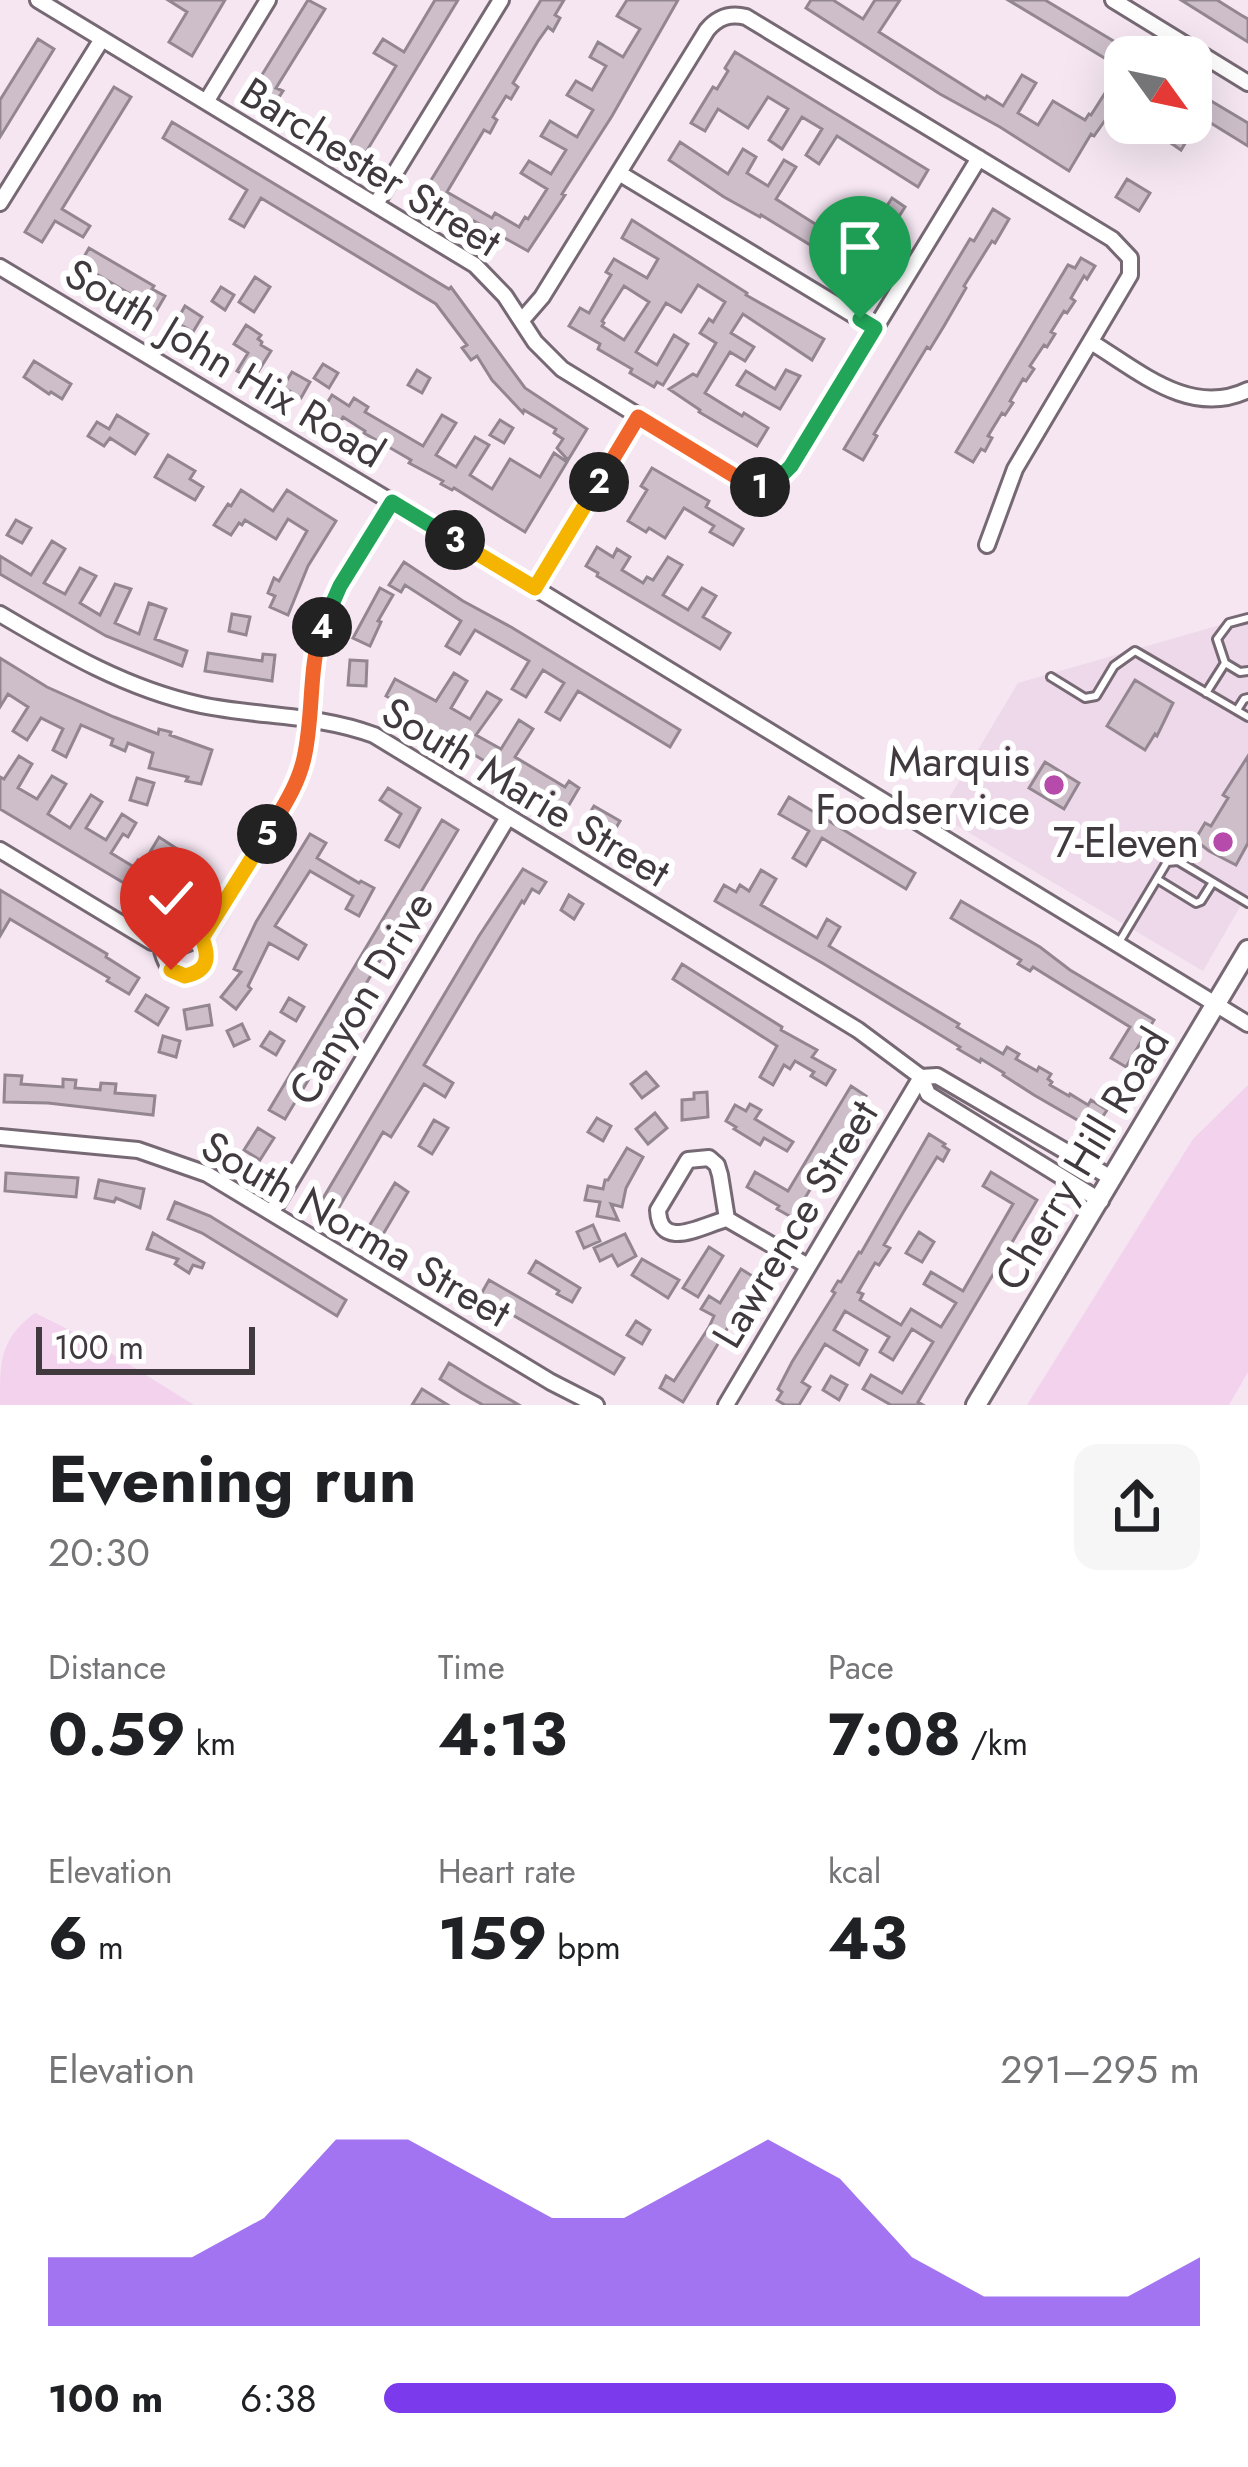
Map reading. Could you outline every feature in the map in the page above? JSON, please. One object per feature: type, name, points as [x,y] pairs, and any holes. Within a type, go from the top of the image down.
[{"type":"main road","name":"Cherry Hill Road","points":[[976,1405],[1248,950]]},
{"type":"street","name":"Barchester Street","points":[[38,0],[475,265],[505,296],[545,355],[562,369],[754,487],[783,476],[791,466],[875,328]]},
{"type":"street","points":[[206,102],[268,0]]},
{"type":"street","points":[[376,204],[501,0]]},
{"type":"street","points":[[1113,0],[1248,83]]},
{"type":"street","points":[[522,320],[542,297],[707,30],[729,15],[754,21],[1112,239],[1130,258],[1130,275],[1015,469],[987,545]]},
{"type":"street","points":[[0,203],[102,39]]},
{"type":"street","points":[[619,172],[875,328],[979,158]]},
{"type":"street","name":"South John Hix Road","points":[[0,267],[1248,1024]]},
{"type":"street","points":[[1091,342],[1184,396],[1208,401],[1248,390]]},
{"type":"street","points":[[535,588],[638,417]]},
{"type":"street","points":[[0,850],[161,946],[186,946],[202,938],[293,788],[304,759],[313,664],[324,620],[392,502]]},
{"type":"street","name":"South Marie Street","points":[[0,614],[70,656],[134,685],[203,705],[309,719],[374,734],[858,1030],[921,1077],[928,1094],[1101,1201]]},
{"type":"street","name":"Canyon Drive","points":[[272,1212],[508,818]]},
{"type":"street","points":[[161,946],[171,970],[185,976],[206,964],[202,938]]},
{"type":"street","name":"South Marie Street","points":[[921,1077],[937,1076],[1113,1179]]},
{"type":"street","name":"Lawrence Street","points":[[726,1405],[921,1077]]},
{"type":"street","name":"South Norma Street","points":[[0,1137],[106,1145],[159,1156],[207,1174],[550,1382],[596,1405]]},
{"type":"street","points":[[727,1219],[716,1165],[709,1158],[688,1160],[658,1210],[661,1225],[676,1235],[727,1219],[808,1266]]},
{"type":"lane","points":[[1248,618],[1229,623],[1217,639],[1225,663],[1248,671]]},
{"type":"lane","points":[[1051,677],[1085,698],[1096,696],[1114,666],[1135,651],[1248,717]]},
{"type":"lane","points":[[1207,693],[1225,663]]},
{"type":"lane","points":[[1237,710],[1248,698]]},
{"type":"lane","points":[[1117,945],[1172,860],[1248,903]]},
{"type":"lane","points":[[1157,879],[1196,903],[1213,882]]},
{"type":"shaded area","points":[[1248,617],[1248,893],[1203,971],[939,815],[1018,683]]},
{"type":"shaded area","points":[[1248,1085],[1248,1372],[1229,1405],[1027,1405],[1193,1139]]},
{"type":"shaded area","points":[[35,1313],[88,1339],[194,1405],[0,1405],[4,1352],[15,1332]]},
{"type":"building","points":[[168,0],[225,0],[192,56],[169,42],[187,12]]},
{"type":"building","points":[[308,0],[325,9],[276,88],[283,91],[274,105],[252,91]]},
{"type":"building","points":[[435,0],[458,0],[363,157],[347,147],[396,66],[374,53],[383,39],[404,52]]},
{"type":"building","points":[[541,0],[564,0],[555,15],[560,18],[553,31],[548,27],[538,41],[513,83],[518,87],[511,99],[506,96],[490,133],[484,130],[447,192],[492,218],[495,213],[519,227],[547,189],[521,173],[529,161],[551,174],[566,150],[541,136],[550,121],[577,137],[593,110],[567,95],[576,81],[592,90],[606,66],[590,57],[598,42],[623,57],[640,29],[617,16],[627,0],[678,0],[528,251],[422,195]]},
{"type":"building","points":[[811,0],[833,0],[863,19],[875,0],[900,0],[879,32],[985,99],[1003,106],[1022,75],[1036,83],[1018,113],[1038,125],[1053,101],[1085,120],[1104,95],[1104,122],[1069,171],[806,8]]},
{"type":"building","points":[[1008,0],[1045,0],[1105,36],[1104,58]]},
{"type":"building","points":[[1181,0],[1217,0],[1248,19],[1248,42]]},
{"type":"building","points":[[38,39],[54,49],[0,137],[0,100]]},
{"type":"building","points":[[735,52],[928,170],[918,187],[837,136],[819,164],[806,155],[822,129],[802,117],[782,149],[769,140],[788,109],[768,97],[748,128],[718,109],[705,131],[691,123],[713,87],[717,89]]},
{"type":"building","points":[[114,87],[131,97],[62,209],[90,226],[83,237],[55,221],[42,242],[25,232]]},
{"type":"building","points":[[1212,102],[1248,123],[1248,146],[1212,124]]},
{"type":"building","points":[[172,122],[451,287],[525,388],[587,429],[568,460],[557,448],[563,439],[554,433],[556,429],[523,413],[477,356],[471,360],[462,348],[467,345],[436,304],[261,198],[244,227],[230,219],[247,190],[163,138]]},
{"type":"building","points":[[680,142],[728,174],[743,149],[756,157],[747,173],[768,186],[784,160],[796,167],[776,199],[848,245],[860,226],[842,215],[851,200],[879,218],[892,198],[905,207],[861,276],[669,160]]},
{"type":"building","points":[[1127,179],[1150,193],[1139,211],[1116,197]]},
{"type":"building","points":[[993,209],[1009,219],[874,434],[863,460],[844,449],[970,239],[974,241]]},
{"type":"building","points":[[632,220],[746,295],[824,339],[812,360],[743,314],[731,333],[754,347],[745,361],[730,352],[705,393],[768,428],[757,446],[669,389],[697,376],[716,343],[700,333],[725,302],[698,285],[681,312],[666,303],[636,352],[657,365],[674,335],[688,344],[663,385],[657,382],[654,387],[569,326],[580,308],[589,313],[611,275],[606,272],[614,259],[647,278],[658,259],[622,238]],"holes":[[[624,286],[649,302],[624,340],[602,326]]]},
{"type":"building","points":[[89,248],[165,296],[154,315],[132,302],[135,297],[80,264]]},
{"type":"building","points":[[1081,258],[1095,266],[1087,279],[1084,276],[1071,298],[1075,301],[1064,311],[1047,347],[1030,366],[1034,369],[988,436],[992,438],[985,451],[981,449],[973,462],[956,452],[1068,265],[1075,268]]},
{"type":"building","points":[[255,277],[270,287],[254,312],[239,302]]},
{"type":"building","points":[[221,287],[234,295],[225,310],[212,301]]},
{"type":"building","points":[[185,306],[202,317],[193,332],[176,322]]},
{"type":"building","points":[[246,325],[261,335],[261,345],[271,351],[253,380],[237,371],[248,353],[234,344]]},
{"type":"building","points":[[34,361],[71,384],[62,399],[24,377]]},
{"type":"building","points":[[323,364],[338,373],[329,388],[314,378]]},
{"type":"building","points":[[417,370],[430,378],[422,393],[408,385]]},
{"type":"building","points":[[786,370],[800,376],[780,409],[737,385],[746,371],[775,389]]},
{"type":"building","points":[[292,372],[310,382],[301,398],[283,387]]},
{"type":"building","points":[[332,395],[349,406],[354,398],[368,407],[365,412],[423,446],[442,415],[456,423],[436,455],[456,467],[475,437],[489,445],[470,475],[492,489],[510,459],[540,477],[554,453],[567,462],[525,532],[441,484],[411,460],[387,446],[385,450],[343,417],[340,422],[322,411]]},
{"type":"building","points":[[117,415],[148,434],[135,454],[110,438],[104,446],[88,436],[97,422],[109,429]]},
{"type":"building","points":[[500,420],[513,428],[504,443],[490,435]]},
{"type":"building","points":[[168,455],[195,471],[190,479],[203,487],[195,500],[155,477]]},
{"type":"building","points":[[652,468],[709,501],[706,507],[743,529],[733,545],[710,532],[714,526],[684,508],[665,538],[628,521],[647,490],[641,486]]},
{"type":"building","points":[[241,490],[273,511],[287,490],[336,521],[308,566],[288,615],[270,607],[275,596],[268,593],[307,531],[288,519],[276,539],[245,520],[231,535],[214,525]]},
{"type":"building","points":[[16,520],[31,528],[22,543],[7,535]]},
{"type":"building","points":[[52,541],[65,549],[44,583],[65,594],[80,568],[96,576],[80,603],[100,615],[115,584],[131,589],[115,623],[139,634],[149,603],[166,609],[155,639],[187,651],[182,666],[106,636],[0,574],[0,556],[31,575]]},
{"type":"building","points":[[597,547],[613,557],[617,549],[630,557],[622,570],[643,583],[647,577],[653,580],[668,557],[682,565],[663,595],[688,610],[702,588],[716,596],[703,617],[730,633],[720,649],[597,576],[586,566]]},
{"type":"building","points":[[404,562],[680,730],[670,747],[578,691],[560,720],[546,712],[564,683],[543,670],[526,697],[512,689],[529,661],[475,630],[460,654],[446,646],[461,621],[405,585],[401,592],[389,585]]},
{"type":"building","points":[[380,588],[393,595],[370,646],[353,638]]},
{"type":"building","points":[[232,614],[250,617],[246,635],[229,631]]},
{"type":"building","points":[[208,653],[262,661],[263,654],[275,655],[272,681],[205,671]]},
{"type":"building","points":[[0,658],[47,687],[114,717],[158,734],[159,729],[171,732],[212,750],[201,784],[149,768],[153,753],[128,743],[125,751],[111,745],[113,739],[81,725],[66,757],[53,750],[63,729],[41,718],[27,740],[13,731],[28,707],[8,694],[0,707]]},
{"type":"building","points":[[350,660],[367,661],[366,686],[348,685]]},
{"type":"building","points":[[454,673],[467,681],[451,708],[470,719],[487,692],[501,700],[476,735],[501,749],[519,720],[533,729],[515,757],[565,787],[569,781],[579,788],[566,810],[408,715],[411,710],[386,696],[395,679],[436,701]]},
{"type":"building","points":[[1135,680],[1173,703],[1145,750],[1107,726]]},
{"type":"building","points":[[19,756],[32,764],[18,788],[37,799],[52,776],[66,784],[48,814],[70,828],[91,795],[102,802],[86,828],[106,840],[122,814],[136,823],[111,853],[134,867],[138,860],[143,864],[159,837],[202,865],[174,913],[0,809],[0,777],[4,779]]},
{"type":"building","points":[[1248,756],[1248,843],[1236,865],[1195,840],[1205,823],[1211,826],[1228,798],[1223,795]]},
{"type":"building","name":"Marquis Foodservice","points":[[1045,762],[1079,783],[1064,809],[1029,788]]},
{"type":"building","points":[[137,778],[154,783],[147,805],[130,800]]},
{"type":"building","points":[[388,788],[420,808],[399,847],[386,840],[401,814],[380,800]]},
{"type":"building","points":[[789,797],[915,873],[906,889],[822,838],[806,866],[793,858],[809,831],[779,814]]},
{"type":"building","points":[[594,806],[620,821],[610,838],[584,823]]},
{"type":"building","points":[[442,820],[458,830],[285,1119],[269,1110]]},
{"type":"building","points":[[310,834],[326,843],[317,858],[374,888],[359,916],[346,909],[353,896],[310,871],[275,926],[306,945],[298,959],[269,943],[248,986],[251,989],[236,1009],[221,997],[241,972],[234,969],[256,922]]},
{"type":"building","points":[[523,869],[546,882],[539,893],[532,889],[522,901],[424,1065],[453,1083],[445,1097],[424,1084],[391,1137],[383,1132],[338,1209],[322,1200],[479,936]]},
{"type":"building","points":[[761,870],[776,879],[761,905],[817,938],[827,919],[840,927],[829,946],[1003,1054],[1007,1047],[1019,1054],[1016,1059],[1051,1074],[1050,1085],[1107,1110],[1098,1124],[1090,1119],[1086,1125],[1034,1095],[715,901],[724,885],[736,892],[740,885],[749,891]]},
{"type":"building","points":[[0,890],[139,978],[129,994],[10,919],[0,936]]},
{"type":"building","points":[[569,895],[583,904],[574,919],[561,910]]},
{"type":"building","points":[[961,901],[1154,1020],[1126,1067],[1111,1058],[1130,1027],[1033,967],[1030,971],[1018,964],[1021,960],[951,918]]},
{"type":"building","points":[[682,964],[817,1050],[812,1057],[835,1070],[826,1085],[795,1061],[790,1069],[784,1065],[773,1085],[760,1077],[777,1046],[673,979]]},
{"type":"building","points":[[146,995],[168,1008],[158,1025],[136,1011]]},
{"type":"building","points":[[289,998],[304,1007],[296,1021],[281,1012]]},
{"type":"building","points":[[209,1005],[212,1025],[187,1029],[184,1010]]},
{"type":"building","points":[[242,1024],[249,1039],[234,1046],[227,1031]]},
{"type":"building","points":[[270,1032],[284,1041],[276,1055],[261,1046]]},
{"type":"building","points":[[163,1036],[180,1041],[176,1057],[159,1052]]},
{"type":"building","points":[[646,1072],[658,1086],[642,1098],[631,1084]]},
{"type":"building","points":[[5,1075],[22,1076],[21,1084],[63,1087],[63,1079],[76,1080],[75,1088],[100,1090],[101,1083],[116,1084],[115,1093],[155,1096],[153,1115],[4,1102]]},
{"type":"building","points":[[851,1086],[866,1096],[793,1218],[747,1187],[755,1172],[788,1191]]},
{"type":"building","points":[[707,1092],[708,1117],[682,1120],[682,1100]]},
{"type":"building","points":[[750,1104],[761,1110],[755,1119],[793,1142],[787,1151],[764,1138],[760,1145],[726,1121],[735,1105],[746,1111]]},
{"type":"building","points":[[655,1113],[667,1128],[648,1144],[636,1129]]},
{"type":"building","points":[[597,1118],[611,1126],[603,1141],[588,1132]]},
{"type":"building","points":[[434,1120],[448,1128],[432,1154],[419,1146]]},
{"type":"building","points":[[258,1128],[274,1138],[260,1160],[244,1150]]},
{"type":"building","points":[[929,1134],[949,1150],[943,1161],[937,1157],[904,1211],[884,1245],[890,1248],[858,1292],[863,1294],[860,1300],[901,1325],[911,1309],[941,1327],[956,1303],[924,1284],[931,1272],[963,1291],[1013,1204],[983,1186],[991,1172],[1037,1200],[918,1402],[923,1405],[891,1405],[863,1389],[871,1375],[902,1393],[933,1342],[912,1329],[893,1360],[880,1352],[889,1337],[845,1311],[834,1330],[867,1350],[859,1365],[825,1344],[802,1382],[810,1387],[799,1405],[785,1405],[777,1400],[782,1392],[778,1389],[792,1362]]},
{"type":"building","points":[[627,1148],[643,1157],[626,1188],[622,1207],[611,1204],[618,1220],[597,1216],[600,1202],[585,1200],[588,1186],[603,1189]]},
{"type":"building","points":[[6,1173],[78,1178],[76,1197],[5,1191]]},
{"type":"building","points":[[99,1180],[144,1189],[140,1208],[116,1198],[114,1202],[95,1198]]},
{"type":"building","points":[[395,1183],[408,1192],[382,1236],[368,1228]]},
{"type":"building","points":[[175,1202],[210,1216],[346,1300],[337,1316],[202,1233],[168,1219]]},
{"type":"building","points":[[593,1225],[600,1241],[584,1248],[577,1232]]},
{"type":"building","points":[[919,1232],[934,1242],[922,1262],[906,1253]]},
{"type":"building","points":[[153,1233],[204,1263],[202,1268],[193,1265],[189,1273],[175,1264],[178,1259],[147,1249]]},
{"type":"building","points":[[625,1234],[636,1256],[618,1266],[612,1255],[600,1261],[594,1248]]},
{"type":"building","points":[[709,1247],[723,1256],[698,1297],[683,1288]]},
{"type":"building","points":[[642,1259],[679,1280],[668,1298],[632,1275]]},
{"type":"building","points":[[536,1261],[580,1288],[572,1302],[529,1273]]},
{"type":"building","points":[[741,1269],[757,1279],[683,1402],[660,1388],[666,1376],[674,1381],[709,1327],[714,1316],[701,1309],[709,1296],[720,1303]]},
{"type":"building","points":[[489,1280],[624,1358],[614,1374],[480,1296]]},
{"type":"building","points":[[636,1321],[650,1330],[642,1344],[627,1335]]},
{"type":"building","points":[[449,1363],[519,1405],[483,1405],[462,1393],[440,1379]]},
{"type":"building","points":[[831,1376],[847,1385],[839,1400],[823,1390]]},
{"type":"building","points":[[422,1389],[448,1405],[412,1405]]},
{"type":"place","name":"Marquis Foodservice","points":[[1054,785]]},
{"type":"place","name":"7-Eleven","points":[[1223,842]]},
{"type":"route","points":[[171,970],[185,976],[206,964],[202,938],[293,788],[304,759],[317,640],[340,586],[392,502],[535,588],[638,417],[754,487],[783,476],[875,328],[860,319]]}]
